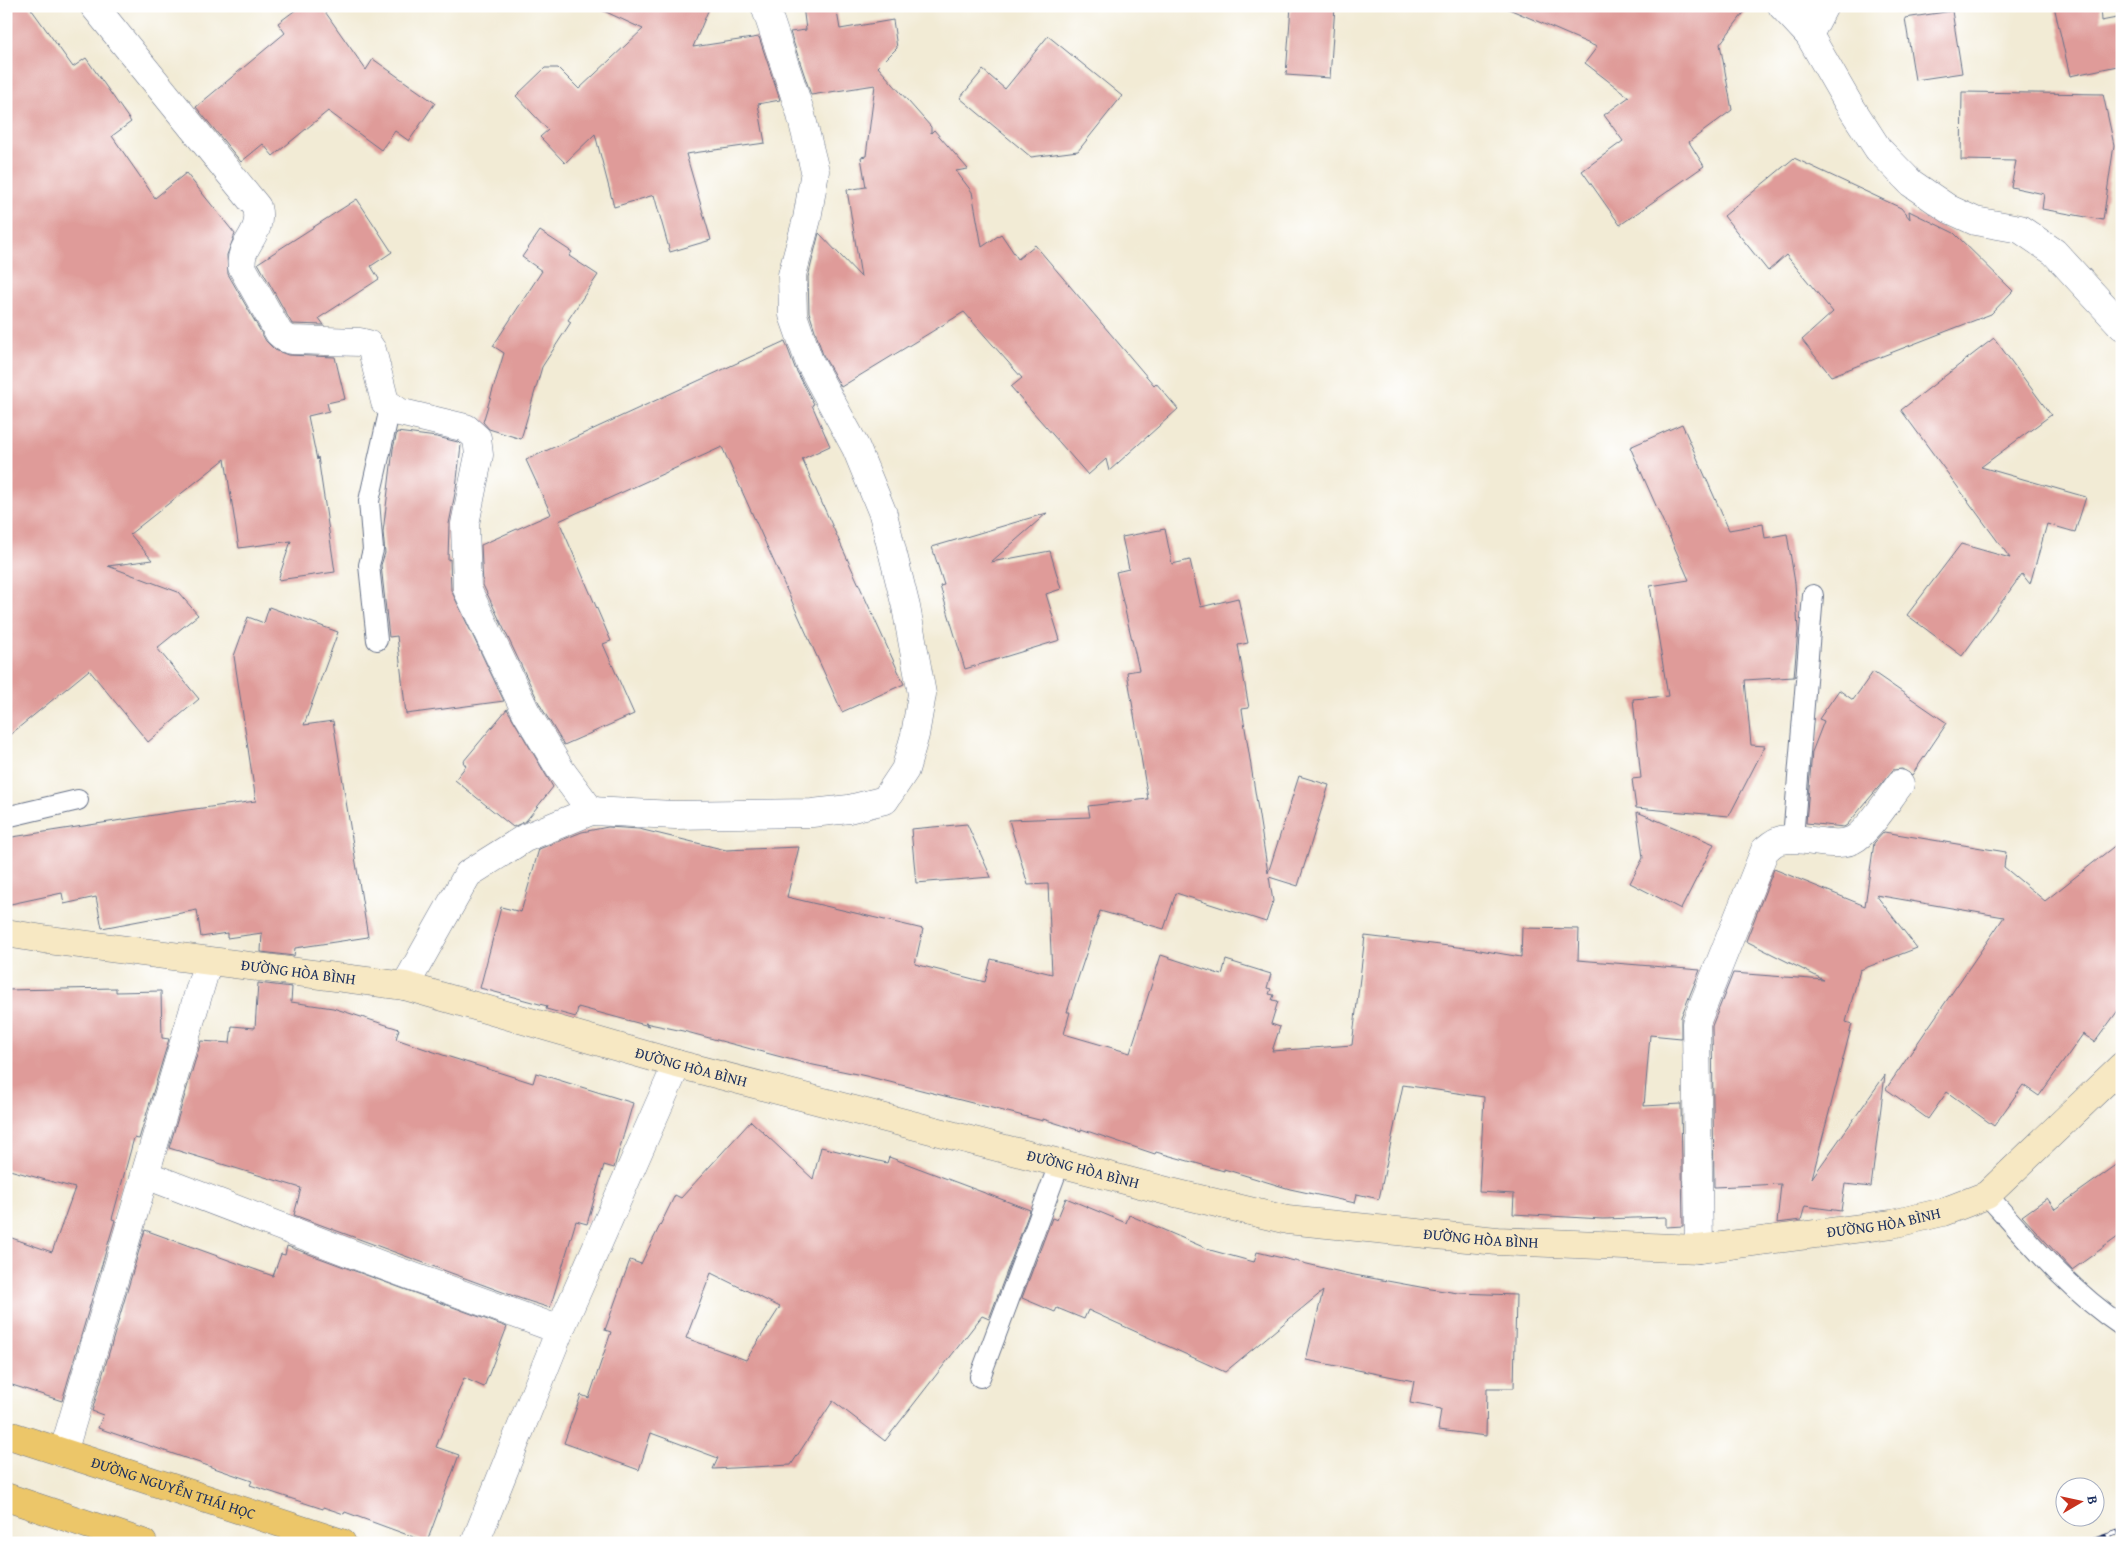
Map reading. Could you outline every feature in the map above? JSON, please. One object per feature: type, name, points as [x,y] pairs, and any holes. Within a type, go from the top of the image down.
[{"type":"main road","name":"ĐƯỜNG NGUYỄN THÁI HỌC","points":[[6,1434],[342,1543]]},
{"type":"main road","points":[[6,1497],[144,1543]]},
{"type":"street","points":[[94,6],[258,207],[260,217],[258,227],[240,257],[242,268],[279,333],[284,338],[292,340],[360,342],[368,344],[372,350],[384,402],[390,408],[398,412],[466,428],[477,438],[479,455],[465,524],[467,589],[526,712],[560,769],[591,811]]},
{"type":"street","points":[[405,986],[468,874],[525,838],[591,811],[676,816],[812,813],[850,809],[885,800],[905,770],[915,736],[922,694],[906,607],[883,514],[856,448],[809,361],[793,315],[792,275],[807,219],[815,171],[800,111],[765,6]]},
{"type":"street","points":[[1782,6],[1809,35],[1847,101],[1878,149],[1911,184],[1949,208],[1975,220],[2020,229],[2054,252],[2122,326]]},
{"type":"street","points":[[1809,35],[1824,6]]},
{"type":"street","points":[[1699,1249],[1696,1023],[1765,850],[1778,840],[1793,838],[1840,844],[1855,839],[1900,784]]},
{"type":"street","name":"ĐƯỜNG HÒA BÌNH","points":[[6,932],[208,961],[405,986],[677,1064],[1167,1191],[1287,1220],[1497,1241],[1699,1249],[1892,1224],[1943,1212],[1988,1195],[2122,1066]]},
{"type":"street","points":[[64,1453],[208,961]]},
{"type":"street","points":[[475,1543],[560,1330],[677,1064]]},
{"type":"street","points":[[146,1175],[384,1266],[560,1330]]},
{"type":"lane","points":[[377,640],[370,565],[373,550],[369,501],[390,408]]},
{"type":"lane","points":[[1793,838],[1813,595]]},
{"type":"lane","points":[[6,817],[78,800]]},
{"type":"lane","points":[[980,1377],[1060,1162]]},
{"type":"lane","points":[[1988,1195],[2033,1247],[2068,1282],[2122,1326]]},
{"type":"building","points":[[6,6],[29,6],[73,67],[86,58],[131,122],[112,136],[155,198],[186,173],[235,234],[227,255],[228,274],[266,341],[275,350],[288,355],[335,357],[345,399],[327,403],[329,411],[308,416],[317,460],[318,457],[335,572],[278,580],[291,541],[239,548],[225,459],[130,534],[152,560],[108,566],[178,592],[198,615],[157,648],[199,699],[148,742],[89,670],[6,738]]},
{"type":"building","points":[[301,6],[321,6],[366,70],[373,59],[435,103],[409,141],[395,131],[381,150],[328,111],[273,156],[263,144],[241,162],[196,107],[285,33],[278,23]]},
{"type":"building","points":[[593,6],[710,6],[693,47],[759,37],[780,100],[758,104],[765,143],[686,154],[711,240],[670,252],[654,195],[614,207],[595,134],[565,163],[540,137],[548,130],[516,96],[545,68],[558,68],[579,89],[643,29]]},
{"type":"building","points":[[803,6],[836,6],[840,29],[893,20],[897,48],[878,67],[931,127],[931,133],[934,130],[968,169],[956,171],[972,192],[982,247],[1001,234],[1018,259],[1035,245],[1154,385],[1156,383],[1178,409],[1109,471],[1106,459],[1088,475],[1011,387],[1022,378],[964,312],[841,387],[823,355],[809,312],[808,277],[819,233],[861,277],[847,190],[866,187],[861,157],[866,156],[875,85],[811,95],[790,32],[806,30]]},
{"type":"building","points":[[1291,6],[1335,6],[1330,78],[1286,75]]},
{"type":"building","points":[[1502,6],[1749,6],[1720,44],[1732,110],[1689,142],[1704,166],[1620,225],[1582,171],[1623,141],[1604,115],[1629,97],[1585,63],[1597,47]]},
{"type":"building","points":[[2054,6],[2100,6],[2101,21],[2122,17],[2122,65],[2070,76]]},
{"type":"building","points":[[1952,11],[1962,73],[1915,80],[1905,18]]},
{"type":"building","points":[[1048,36],[1122,96],[1078,151],[1031,157],[960,98],[983,70],[1005,89]]},
{"type":"building","points":[[1962,92],[2103,94],[2114,145],[2103,220],[2042,209],[2044,194],[2011,187],[2016,161],[1961,160]]},
{"type":"building","points":[[1794,158],[1901,208],[1910,219],[1909,211],[1954,233],[2013,291],[1991,314],[1831,376],[1802,340],[1833,312],[1786,255],[1768,271],[1724,216]]},
{"type":"building","points":[[357,199],[392,252],[371,266],[379,279],[319,318],[324,325],[292,324],[258,263]]},
{"type":"building","points":[[540,231],[572,252],[569,256],[598,275],[568,320],[571,322],[542,367],[521,439],[489,429],[483,422],[504,353],[493,346],[542,271],[522,257]]},
{"type":"building","points":[[1994,338],[2051,415],[1981,467],[2086,497],[2075,532],[2047,524],[2030,584],[2022,574],[1962,656],[1907,615],[1961,544],[2010,558],[1901,410]]},
{"type":"building","points":[[785,341],[795,368],[814,404],[812,405],[830,446],[802,459],[904,684],[842,712],[722,447],[559,521],[611,641],[603,644],[634,714],[564,745],[540,705],[483,585],[481,545],[551,514],[526,460]]},
{"type":"building","points":[[1682,424],[1729,530],[1763,524],[1765,538],[1787,534],[1795,583],[1798,630],[1794,677],[1745,680],[1751,745],[1765,746],[1729,816],[1636,808],[1632,779],[1641,778],[1633,699],[1668,696],[1650,586],[1689,580],[1630,447]]},
{"type":"building","points":[[397,432],[437,437],[458,442],[461,445],[456,488],[449,524],[448,560],[450,559],[451,590],[504,701],[406,714],[397,636],[389,637],[381,565],[385,553],[383,532],[393,449]]},
{"type":"building","points":[[1047,513],[991,562],[1050,551],[1061,589],[1046,594],[1060,640],[965,669],[940,586],[944,585],[932,547]]},
{"type":"building","points":[[1165,529],[1172,564],[1190,560],[1201,607],[1238,598],[1248,643],[1238,645],[1249,708],[1242,709],[1268,873],[1299,776],[1329,785],[1298,886],[1269,877],[1273,901],[1266,922],[1176,893],[1164,929],[1100,911],[1067,1012],[1070,1012],[1064,1034],[1130,1053],[1161,955],[1222,975],[1226,960],[1271,974],[1267,988],[1271,989],[1269,994],[1274,995],[1272,1000],[1278,1001],[1271,1024],[1280,1027],[1272,1051],[1352,1045],[1365,936],[1474,949],[1521,957],[1522,928],[1579,929],[1578,960],[1700,970],[1681,1017],[1681,1038],[1650,1035],[1644,1106],[1681,1104],[1683,1226],[1666,1227],[1666,1217],[1603,1219],[1513,1214],[1514,1194],[1479,1192],[1484,1097],[1403,1085],[1379,1199],[1357,1194],[1355,1203],[1290,1189],[1224,1169],[1224,1171],[1156,1152],[1155,1154],[1081,1129],[1081,1131],[1043,1119],[1043,1121],[866,1076],[804,1063],[683,1031],[645,1023],[649,1026],[578,1007],[576,1017],[546,1009],[547,1006],[480,988],[501,907],[521,912],[539,849],[582,832],[608,827],[639,829],[726,850],[799,847],[787,897],[923,929],[915,964],[985,982],[991,959],[1052,974],[1048,884],[1028,885],[1009,820],[1090,817],[1088,806],[1148,799],[1127,672],[1139,670],[1116,572],[1129,569],[1122,537]]},
{"type":"building","points":[[269,607],[338,632],[304,725],[333,721],[368,937],[295,948],[294,956],[261,952],[262,933],[227,938],[227,933],[201,937],[197,910],[102,928],[96,897],[64,904],[62,893],[6,905],[6,838],[256,801],[234,656],[248,617],[264,623]]},
{"type":"building","points":[[1873,672],[1947,723],[1912,775],[1902,769],[1893,770],[1847,825],[1844,827],[1806,823],[1812,752],[1824,721],[1819,719],[1839,690],[1853,700]]},
{"type":"building","points":[[507,709],[553,787],[526,821],[513,827],[455,780],[466,766],[463,762]]},
{"type":"building","points":[[1637,812],[1714,844],[1681,909],[1630,883],[1643,858]]},
{"type":"building","points":[[967,824],[991,877],[916,883],[911,829]]},
{"type":"building","points":[[1884,832],[2006,852],[2004,867],[2045,901],[2122,840],[2122,1005],[2095,1042],[2083,1034],[2039,1096],[2023,1085],[1994,1126],[1947,1092],[1928,1119],[1886,1089],[2004,917],[1876,895],[1917,948],[1860,970],[1846,1022],[1852,1024],[1812,1178],[1885,1075],[1871,1187],[1845,1184],[1841,1211],[1805,1206],[1801,1220],[1777,1223],[1781,1184],[1714,1187],[1712,1026],[1733,973],[1824,980],[1746,941],[1774,869],[1865,906],[1874,843]]},
{"type":"building","points":[[258,983],[292,987],[291,1002],[333,1008],[399,1029],[396,1039],[443,1055],[533,1083],[536,1073],[633,1103],[614,1168],[604,1165],[587,1224],[576,1221],[550,1308],[294,1215],[301,1188],[169,1148],[201,1041],[230,1043],[232,1026],[255,1028]]},
{"type":"building","points":[[116,988],[116,992],[161,991],[162,1038],[169,1039],[139,1139],[134,1138],[112,1219],[115,1220],[62,1401],[6,1383],[6,1236],[52,1252],[75,1188],[6,1169],[6,990]]},
{"type":"building","points":[[751,1121],[813,1179],[821,1147],[887,1163],[889,1157],[1030,1210],[989,1319],[982,1316],[885,1441],[833,1401],[791,1465],[713,1469],[718,1458],[651,1433],[639,1470],[564,1443],[581,1395],[589,1398],[611,1332],[605,1330],[630,1260],[641,1264],[675,1195],[681,1198]],"holes":[[[711,1273],[780,1307],[746,1360],[686,1338]]]},
{"type":"building","points":[[2122,1161],[2122,1234],[2072,1270],[2022,1216],[2047,1198],[2055,1209]]},
{"type":"building","points":[[1066,1198],[1126,1223],[1129,1215],[1210,1250],[1254,1262],[1257,1252],[1349,1274],[1431,1289],[1458,1293],[1516,1295],[1514,1388],[1487,1388],[1486,1436],[1438,1430],[1441,1409],[1410,1403],[1414,1381],[1306,1360],[1323,1291],[1225,1372],[1088,1310],[1084,1319],[1057,1308],[1055,1312],[1022,1298],[1052,1218],[1057,1220]]},
{"type":"building","points":[[145,1230],[273,1276],[281,1254],[285,1255],[287,1246],[507,1327],[484,1387],[464,1378],[436,1447],[459,1455],[427,1542],[345,1512],[344,1514],[323,1507],[323,1509],[250,1485],[252,1481],[98,1428],[103,1415],[92,1411]]},
{"type":"railway","points":[[2086,1543],[2122,1531]]}]
